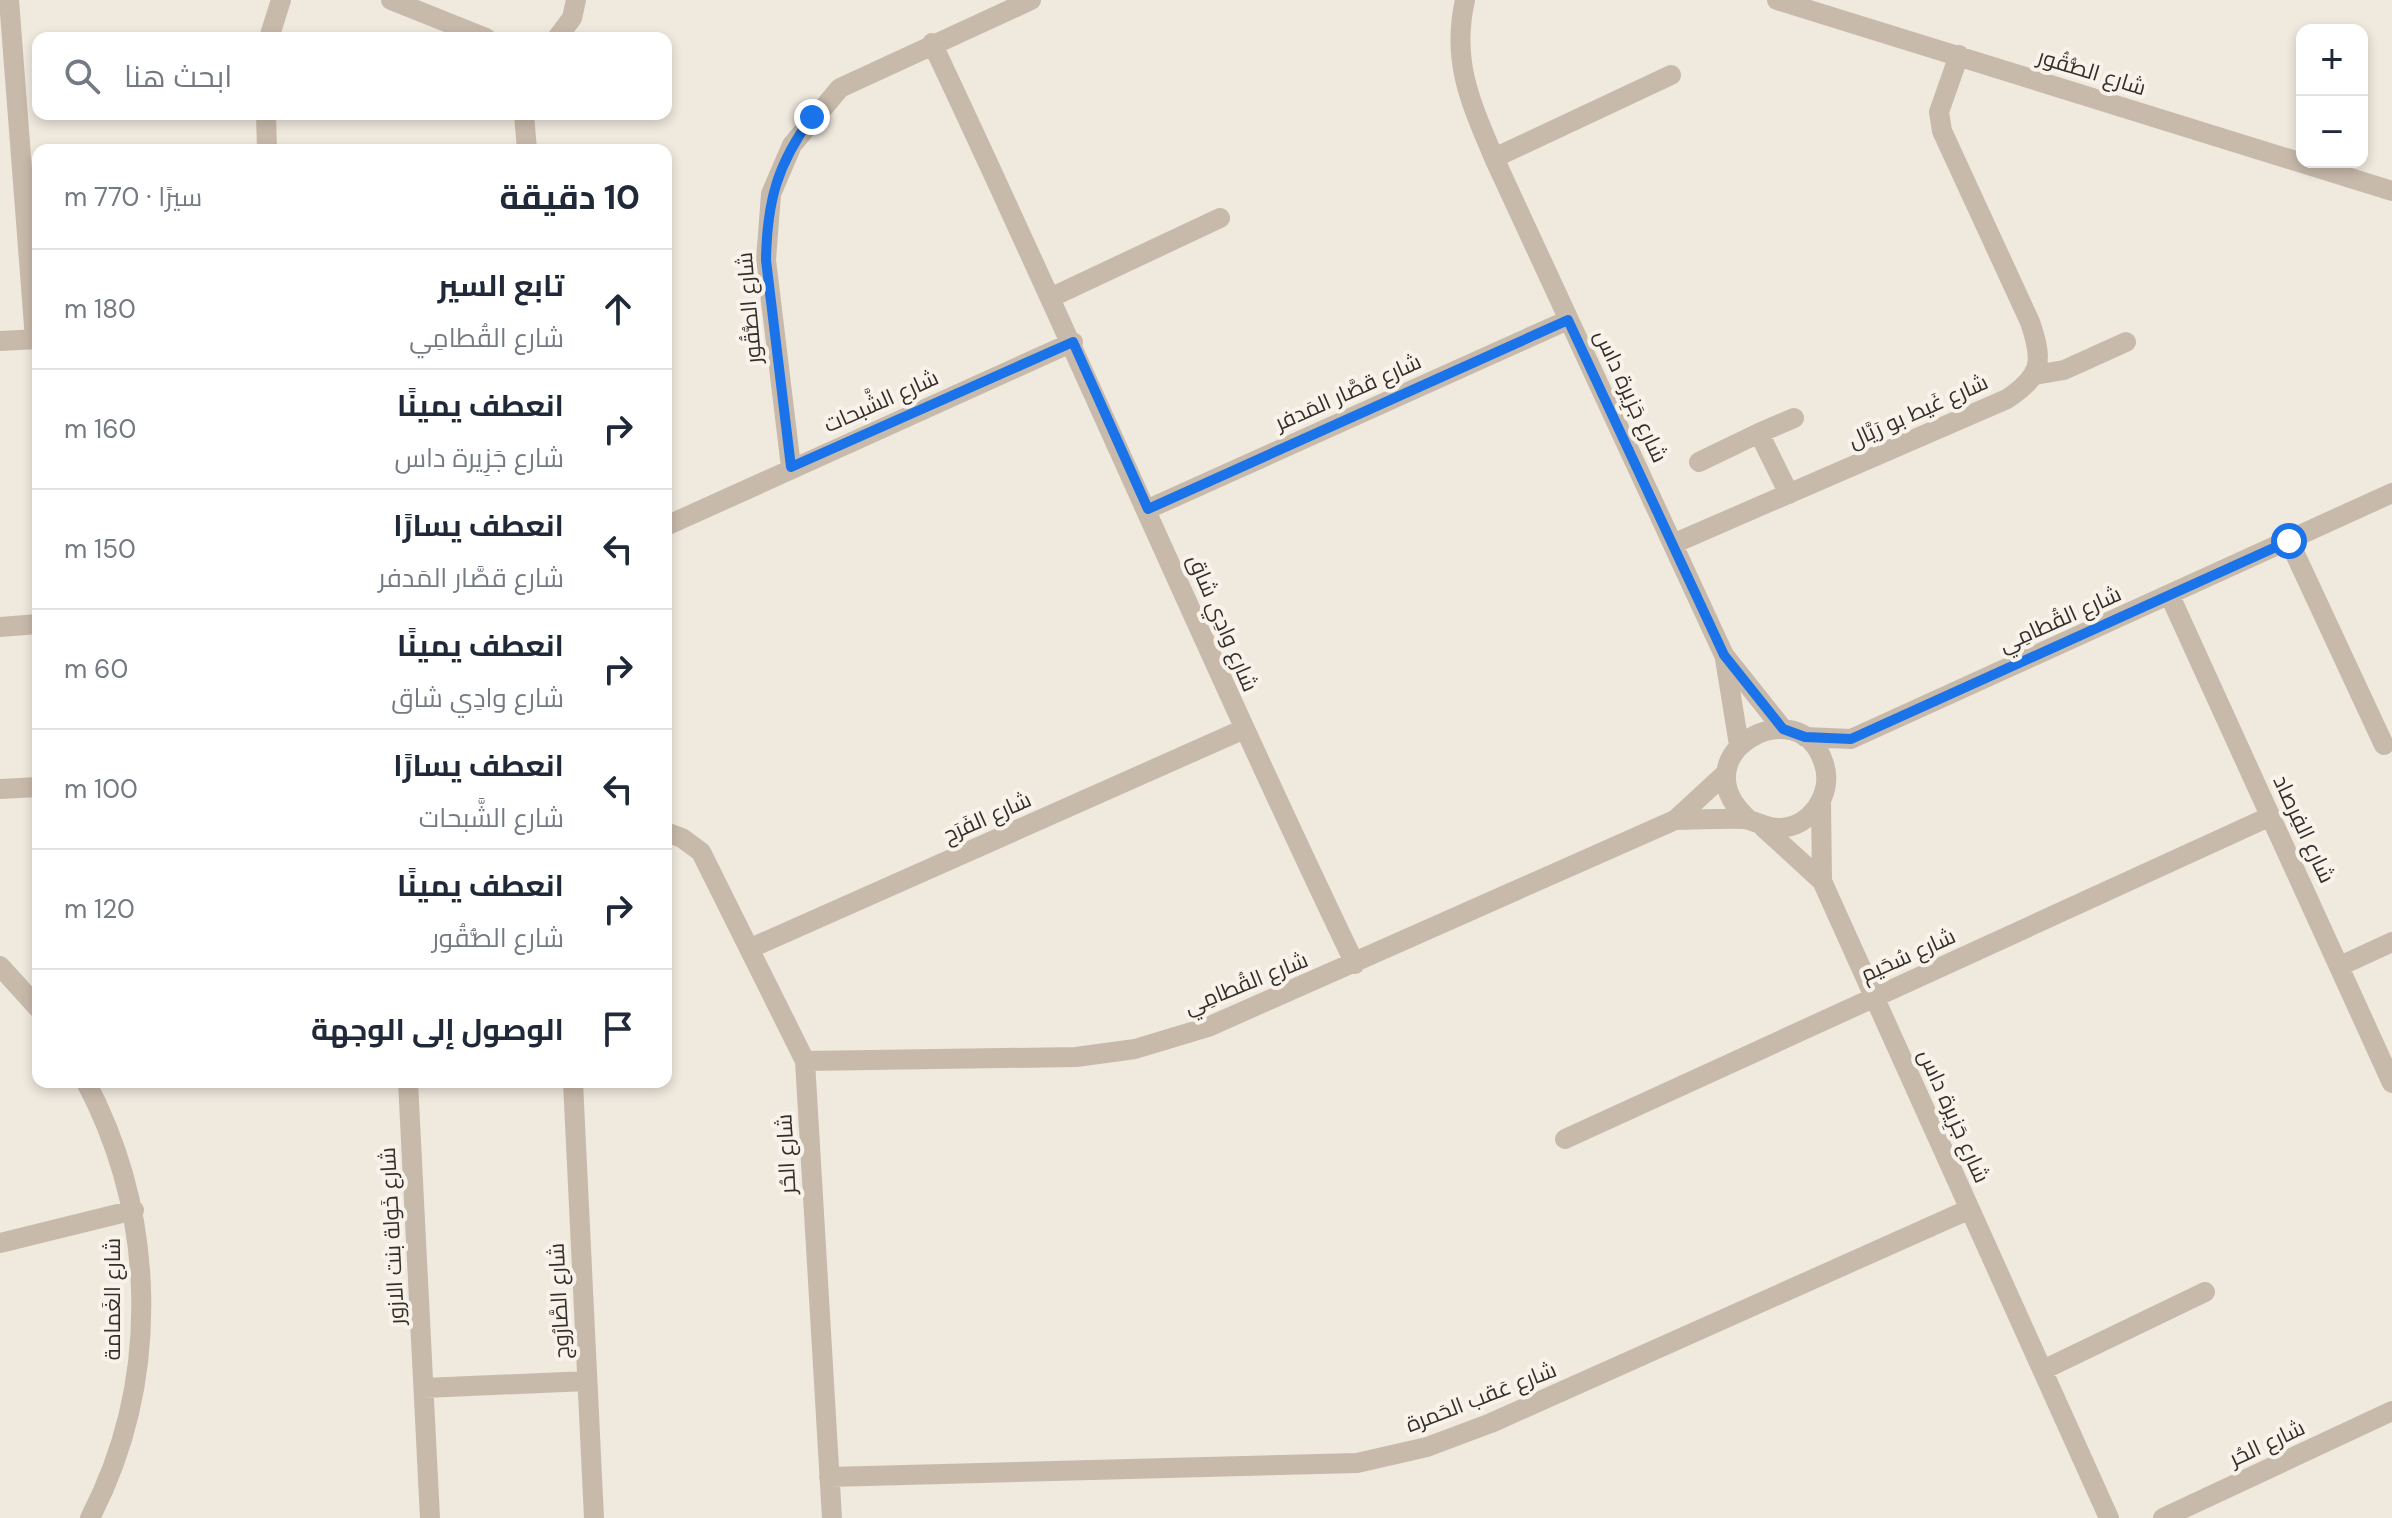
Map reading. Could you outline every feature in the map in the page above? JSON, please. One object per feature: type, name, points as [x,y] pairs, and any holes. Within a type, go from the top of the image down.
[{"type":"street","points":[[9,0],[32,289]]},
{"type":"street","points":[[271,32],[281,0]]},
{"type":"street","points":[[391,0],[471,32]]},
{"type":"street","points":[[562,32],[572,18],[576,0]]},
{"type":"street","name":"شارع الصُّقُور","points":[[791,467],[766,260],[771,194],[792,145],[840,88],[1031,0]]},
{"type":"street","name":"شارع جَزِيرة داس","points":[[1465,0],[1459,24],[1464,87],[1568,320],[1675,543],[1724,655],[1739,745]]},
{"type":"street","name":"شارع الصُّقُور","points":[[1777,0],[2392,191]]},
{"type":"street","name":"شارع وادِي شاق","points":[[932,43],[1073,342],[1242,730],[1355,964]]},
{"type":"street","points":[[1959,55],[1939,112],[1942,131],[2030,322],[2040,352],[2035,375],[2064,370],[2126,342]]},
{"type":"street","points":[[1494,158],[1671,75]]},
{"type":"street","points":[[266,120],[267,144]]},
{"type":"street","points":[[524,120],[526,144]]},
{"type":"street","points":[[1052,297],[1220,218]]},
{"type":"street","name":"شارع قصَّار المَدفر","points":[[1148,509],[1568,320]]},
{"type":"street","points":[[0,341],[32,339]]},
{"type":"street","name":"شارع الشَّبحات","points":[[672,523],[1073,342]]},
{"type":"street","name":"شارع غَيط بو رَيَّال","points":[[1675,543],[2007,399],[2035,375]]},
{"type":"street","points":[[1699,462],[1794,418]]},
{"type":"street","points":[[1759,433],[1789,494]]},
{"type":"street","name":"شارع القُطامِي","points":[[1805,737],[1851,739],[2392,493]]},
{"type":"street","points":[[2289,541],[2384,745]]},
{"type":"street","name":"شارع الفِرصاد","points":[[2170,596],[2392,1083]]},
{"type":"street","points":[[0,627],[32,624]]},
{"type":"street","name":"شارع جَزِيرة داس","points":[[1724,655],[1783,729]]},
{"type":"street","points":[[1827,779],[1824,763],[1805,737],[1783,729],[1751,735],[1739,745],[1726,773],[1730,799],[1755,823],[1796,824],[1811,815],[1821,802],[1827,779],[1851,739]]},
{"type":"street","name":"شارع الفَرَح","points":[[751,948],[1242,730]]},
{"type":"street","name":"شارع القُطامِي","points":[[805,1061],[1076,1057],[1135,1049],[1208,1027],[1675,820],[1726,773]]},
{"type":"street","points":[[0,789],[32,787]]},
{"type":"street","name":"شارع جَزِيرة داس","points":[[1821,802],[1822,881],[2109,1518]]},
{"type":"street","name":"شارع سُحَيم","points":[[1565,1139],[2271,816]]},
{"type":"street","name":"شارع القُطامِي","points":[[1675,820],[1755,823]]},
{"type":"street","name":"شارع جَزِيرة داس","points":[[1755,823],[1822,881]]},
{"type":"street","name":"شارع الحُر","points":[[672,834],[701,852],[805,1061],[832,1518]]},
{"type":"street","points":[[2340,966],[2392,942]]},
{"type":"street","points":[[0,966],[32,1001]]},
{"type":"street","name":"شارع الغَمامة","points":[[89,1088],[123,1166],[134,1210],[139,1257],[137,1363],[131,1407],[118,1450],[90,1518]]},
{"type":"street","name":"شارع خَولة بنت الازور","points":[[408,1088],[430,1518]]},
{"type":"street","name":"شارع الصَّارُوج","points":[[573,1088],[594,1518]]},
{"type":"street","name":"شارع عَقب الحَمرة","points":[[829,1477],[1357,1463],[1427,1447],[1491,1423],[1970,1209]]},
{"type":"street","points":[[0,1243],[134,1210]]},
{"type":"street","points":[[2043,1370],[2205,1292]]},
{"type":"street","points":[[424,1388],[587,1381]]},
{"type":"street","name":"شارع الحُر","points":[[2163,1518],[2392,1411]]},
{"type":"route","points":[[812,117],[792,145],[771,194],[767,229],[766,260],[791,467],[1073,342],[1148,509],[1568,320],[1675,543],[1724,655],[1783,729],[1805,737],[1851,739],[2289,541]]}]
